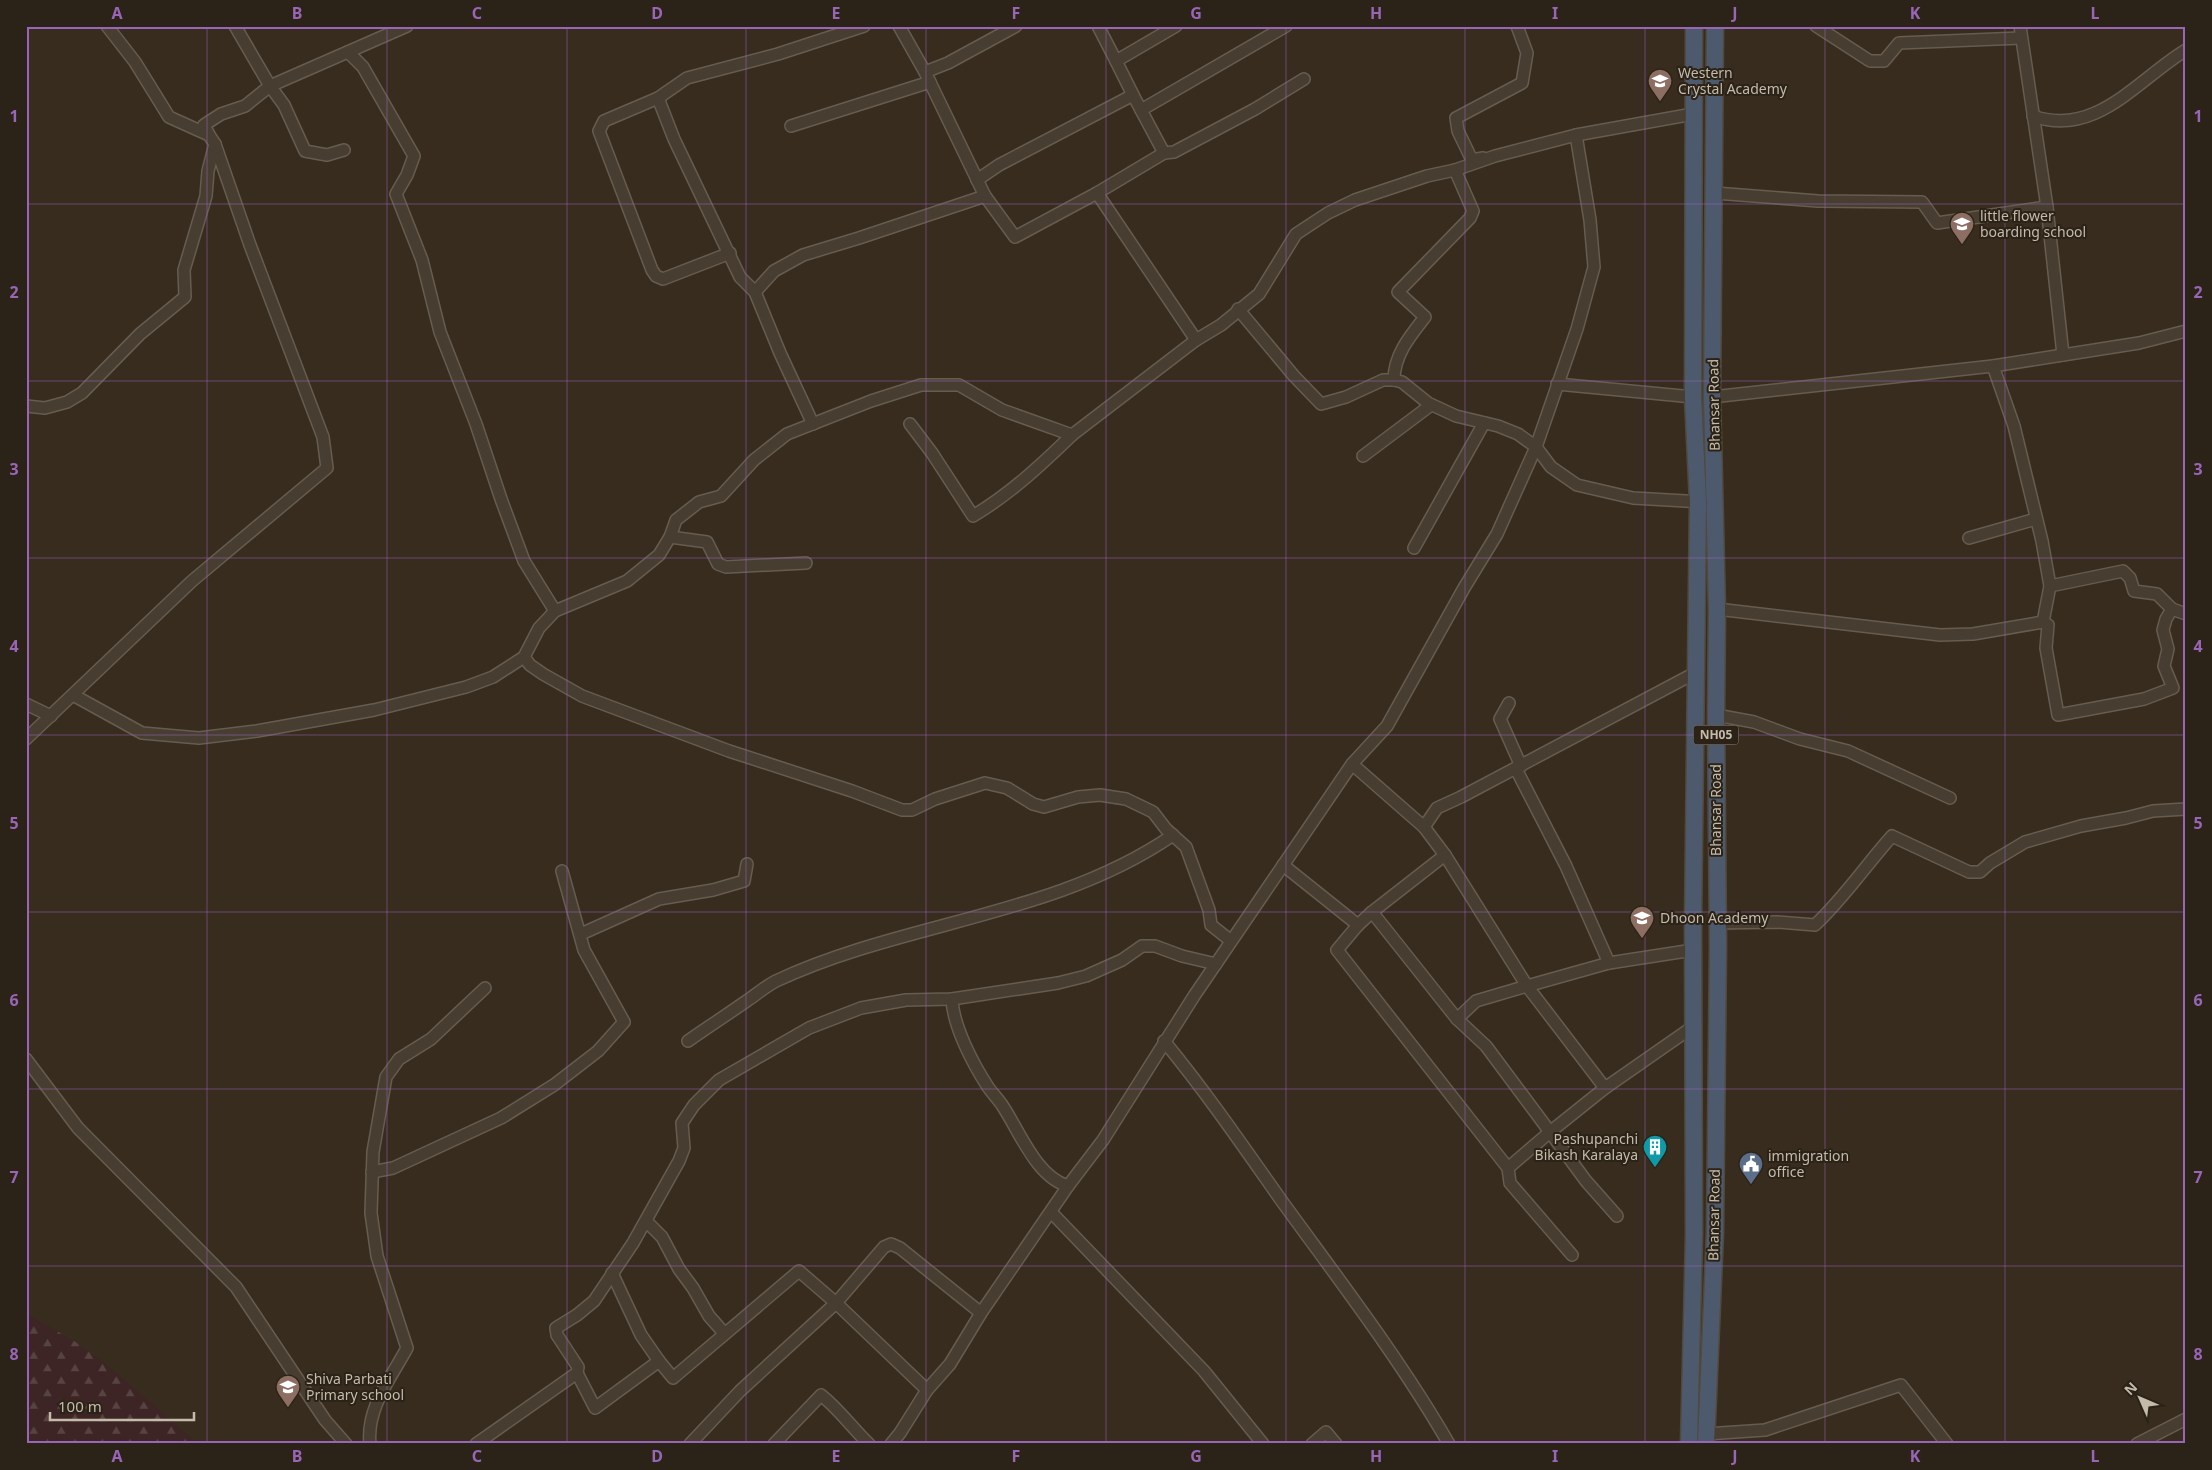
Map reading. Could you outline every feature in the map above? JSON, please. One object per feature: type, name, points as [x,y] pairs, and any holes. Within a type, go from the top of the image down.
[{"type":"highway","name":"Bhansar Road","points":[[1689,1444],[1694,1235],[1693,950],[1698,502],[1693,397],[1694,26]]},
{"type":"highway","name":"Bhansar Road","points":[[1706,1439],[1714,1233],[1718,945],[1716,924],[1716,500],[1712,397],[1715,26]]},
{"type":"street","points":[[108,26],[135,62],[169,117],[212,139]]},
{"type":"street","points":[[235,26],[270,86],[284,104],[305,150],[327,155],[344,150]]},
{"type":"street","points":[[26,739],[192,581],[326,468],[323,437],[212,139],[204,125],[221,114],[245,106],[270,86],[407,26]]},
{"type":"street","points":[[730,253],[663,279],[656,276],[652,270],[599,131],[604,121],[658,98],[687,78],[778,54],[864,26]]},
{"type":"street","points":[[899,26],[928,77],[985,196],[1015,237],[1097,193],[1164,153],[1174,152],[1198,140],[1304,79]]},
{"type":"street","points":[[791,126],[928,77],[948,63],[1016,26]]},
{"type":"street","points":[[1098,26],[1164,153]]},
{"type":"street","points":[[1116,61],[1176,26]]},
{"type":"street","points":[[1141,110],[1286,26]]},
{"type":"street","points":[[1517,26],[1527,53],[1522,83],[1456,118],[1458,130],[1472,160],[1576,135],[1693,114]]},
{"type":"street","points":[[1816,26],[1835,32],[1870,61],[1884,61],[1899,43],[2020,32],[2047,207],[2063,355]]},
{"type":"street","points":[[2033,116],[2044,120],[2067,120],[2087,117],[2109,106],[2146,82],[2186,50]]},
{"type":"street","points":[[348,52],[363,67],[414,156],[407,175],[396,194],[422,260],[440,332],[476,424],[524,561],[555,611]]},
{"type":"street","points":[[977,180],[1008,160],[1133,95]]},
{"type":"street","points":[[658,98],[674,139],[730,253],[740,278],[755,292],[780,353],[813,424]]},
{"type":"street","points":[[891,1444],[927,1390],[950,1364],[981,1313],[1068,1186],[1103,1140],[1164,1041],[1352,764],[1387,726],[1464,588],[1497,534],[1536,447],[1556,384],[1577,329],[1594,267],[1590,220],[1576,135]]},
{"type":"street","points":[[26,406],[45,408],[67,402],[82,393],[140,334],[185,297],[184,270],[206,196],[212,139]]},
{"type":"street","points":[[910,424],[932,453],[973,516],[997,502],[1036,470],[1072,435],[1196,340],[1221,325],[1238,309],[1259,294],[1296,234],[1328,213],[1364,197],[1495,156]]},
{"type":"street","points":[[1394,380],[1394,367],[1406,341],[1425,317],[1398,292],[1470,218],[1473,211],[1455,170]]},
{"type":"street","points":[[1097,193],[1196,340]]},
{"type":"street","points":[[1715,193],[1818,201],[1922,202],[1937,223],[2047,207]]},
{"type":"street","points":[[755,292],[774,271],[803,255],[985,196]]},
{"type":"street","points":[[1238,309],[1294,376],[1321,404],[1367,389],[1384,380],[1394,380],[1402,382],[1431,405],[1456,416],[1518,434],[1536,447],[1550,467],[1577,485],[1633,498],[1698,502],[1716,500]]},
{"type":"street","points":[[1712,397],[1993,366],[2139,344],[2186,331]]},
{"type":"street","points":[[1993,366],[2014,426],[2050,586],[2043,622]]},
{"type":"street","points":[[73,695],[142,733],[199,738],[257,731],[374,710],[466,687],[493,677],[524,657],[539,628],[555,611],[627,581],[659,555],[670,538],[676,520],[699,502],[721,496],[754,460],[787,434],[871,401],[921,384],[959,385],[1002,410],[1072,435]]},
{"type":"street","points":[[1556,384],[1693,397]]},
{"type":"street","points":[[1363,456],[1431,405]]},
{"type":"street","points":[[1414,548],[1484,423]]},
{"type":"street","points":[[1969,538],[2036,519]]},
{"type":"street","points":[[670,538],[707,542],[718,564],[726,567],[806,563]]},
{"type":"street","points":[[2050,586],[2123,571],[2130,578],[2134,591],[2157,594],[2172,609],[2186,614]]},
{"type":"street","points":[[1717,609],[1940,635],[1973,634],[2043,622],[2048,625],[2046,648],[2058,715],[2144,699],[2173,688],[2164,666],[2168,649],[2163,630],[2172,609]]},
{"type":"street","points":[[524,657],[530,665],[552,680],[582,696],[729,751],[852,791],[902,810],[912,810],[935,799],[985,783],[1007,788],[1033,804],[1044,807],[1078,798],[1100,795],[1126,799],[1153,812],[1186,847],[1210,910],[1211,926],[1231,941]]},
{"type":"street","points":[[1424,827],[1437,808],[1519,767],[1695,673]]},
{"type":"street","points":[[1509,703],[1500,719],[1519,767],[1609,963]]},
{"type":"street","points":[[26,704],[51,716]]},
{"type":"street","points":[[1716,714],[1754,722],[1800,739],[1848,751],[1950,798]]},
{"type":"street","points":[[1352,764],[1424,827],[1446,855],[1527,986],[1605,1088]]},
{"type":"street","points":[[1716,924],[1777,922],[1815,925],[1853,884],[1873,857],[1892,836],[1969,872],[1980,872],[1990,863],[2025,842],[2081,826],[2153,811],[2186,809]]},
{"type":"street","points":[[688,1041],[775,982],[838,957],[1035,900],[1080,885],[1147,852],[1173,835]]},
{"type":"street","points":[[1446,855],[1372,912],[1337,950],[1508,1168],[1510,1183],[1572,1256]]},
{"type":"street","points":[[581,934],[659,899],[713,890],[744,881],[747,864]]},
{"type":"street","points":[[1283,866],[1358,925]]},
{"type":"street","points":[[372,1172],[393,1168],[501,1118],[554,1085],[598,1051],[624,1022],[590,964],[584,950],[562,871]]},
{"type":"street","points":[[1372,912],[1457,1020],[1486,1046],[1586,1181],[1617,1216]]},
{"type":"street","points":[[476,1444],[576,1373],[578,1367],[557,1335],[556,1328],[577,1315],[594,1301],[646,1221],[684,1150],[682,1123],[694,1105],[719,1080],[809,1028],[861,1008],[906,1000],[952,999],[1027,989],[1086,976],[1122,960],[1142,946],[1155,946],[1182,956],[1216,964]]},
{"type":"street","points":[[1457,1020],[1476,1001],[1609,963],[1693,950]]},
{"type":"street","points":[[370,1444],[368,1431],[374,1409],[407,1348],[377,1256],[371,1213],[373,1152],[386,1077],[399,1060],[431,1039],[486,988]]},
{"type":"street","points":[[952,999],[953,1013],[988,1088],[1002,1105],[1017,1133],[1040,1165],[1061,1184],[1068,1186]]},
{"type":"street","points":[[1508,1168],[1605,1088],[1694,1026]]},
{"type":"street","points":[[1164,1041],[1240,1139],[1316,1246],[1428,1408],[1449,1444]]},
{"type":"street","points":[[26,1059],[78,1128],[236,1287],[325,1420],[346,1444]]},
{"type":"street","points":[[1051,1212],[1204,1371],[1263,1444]]},
{"type":"street","points":[[646,1221],[662,1237],[679,1269],[694,1288],[709,1316],[724,1333]]},
{"type":"street","points":[[690,1444],[740,1391],[836,1303],[884,1247],[890,1244],[900,1248],[981,1313]]},
{"type":"street","points":[[612,1273],[641,1335],[673,1378],[799,1271],[836,1303],[927,1390]]},
{"type":"street","points":[[576,1373],[595,1408],[659,1361]]},
{"type":"street","points":[[1706,1439],[1766,1430],[1901,1385],[1947,1444]]},
{"type":"street","points":[[774,1444],[821,1395],[835,1406],[854,1430],[869,1444]]},
{"type":"street","points":[[2137,1444],[2186,1419]]},
{"type":"street","points":[[1312,1444],[1326,1432],[1336,1444]]},
{"type":"green space","points":[[26,1313],[74,1341],[104,1362],[199,1444],[26,1444]]},
{"type":"place","name":"Western Crystal Academy","points":[[1660,102]]},
{"type":"place","name":"little flower boarding school","points":[[1962,245]]},
{"type":"place","name":"Dhoon Academy","points":[[1642,939]]},
{"type":"place","name":"Pashupanchi Bikash Karalaya","points":[[1655,1168]]},
{"type":"place","name":"immigration office","points":[[1751,1185]]},
{"type":"place","name":"Shiva Parbati Primary school","points":[[288,1408]]}]
